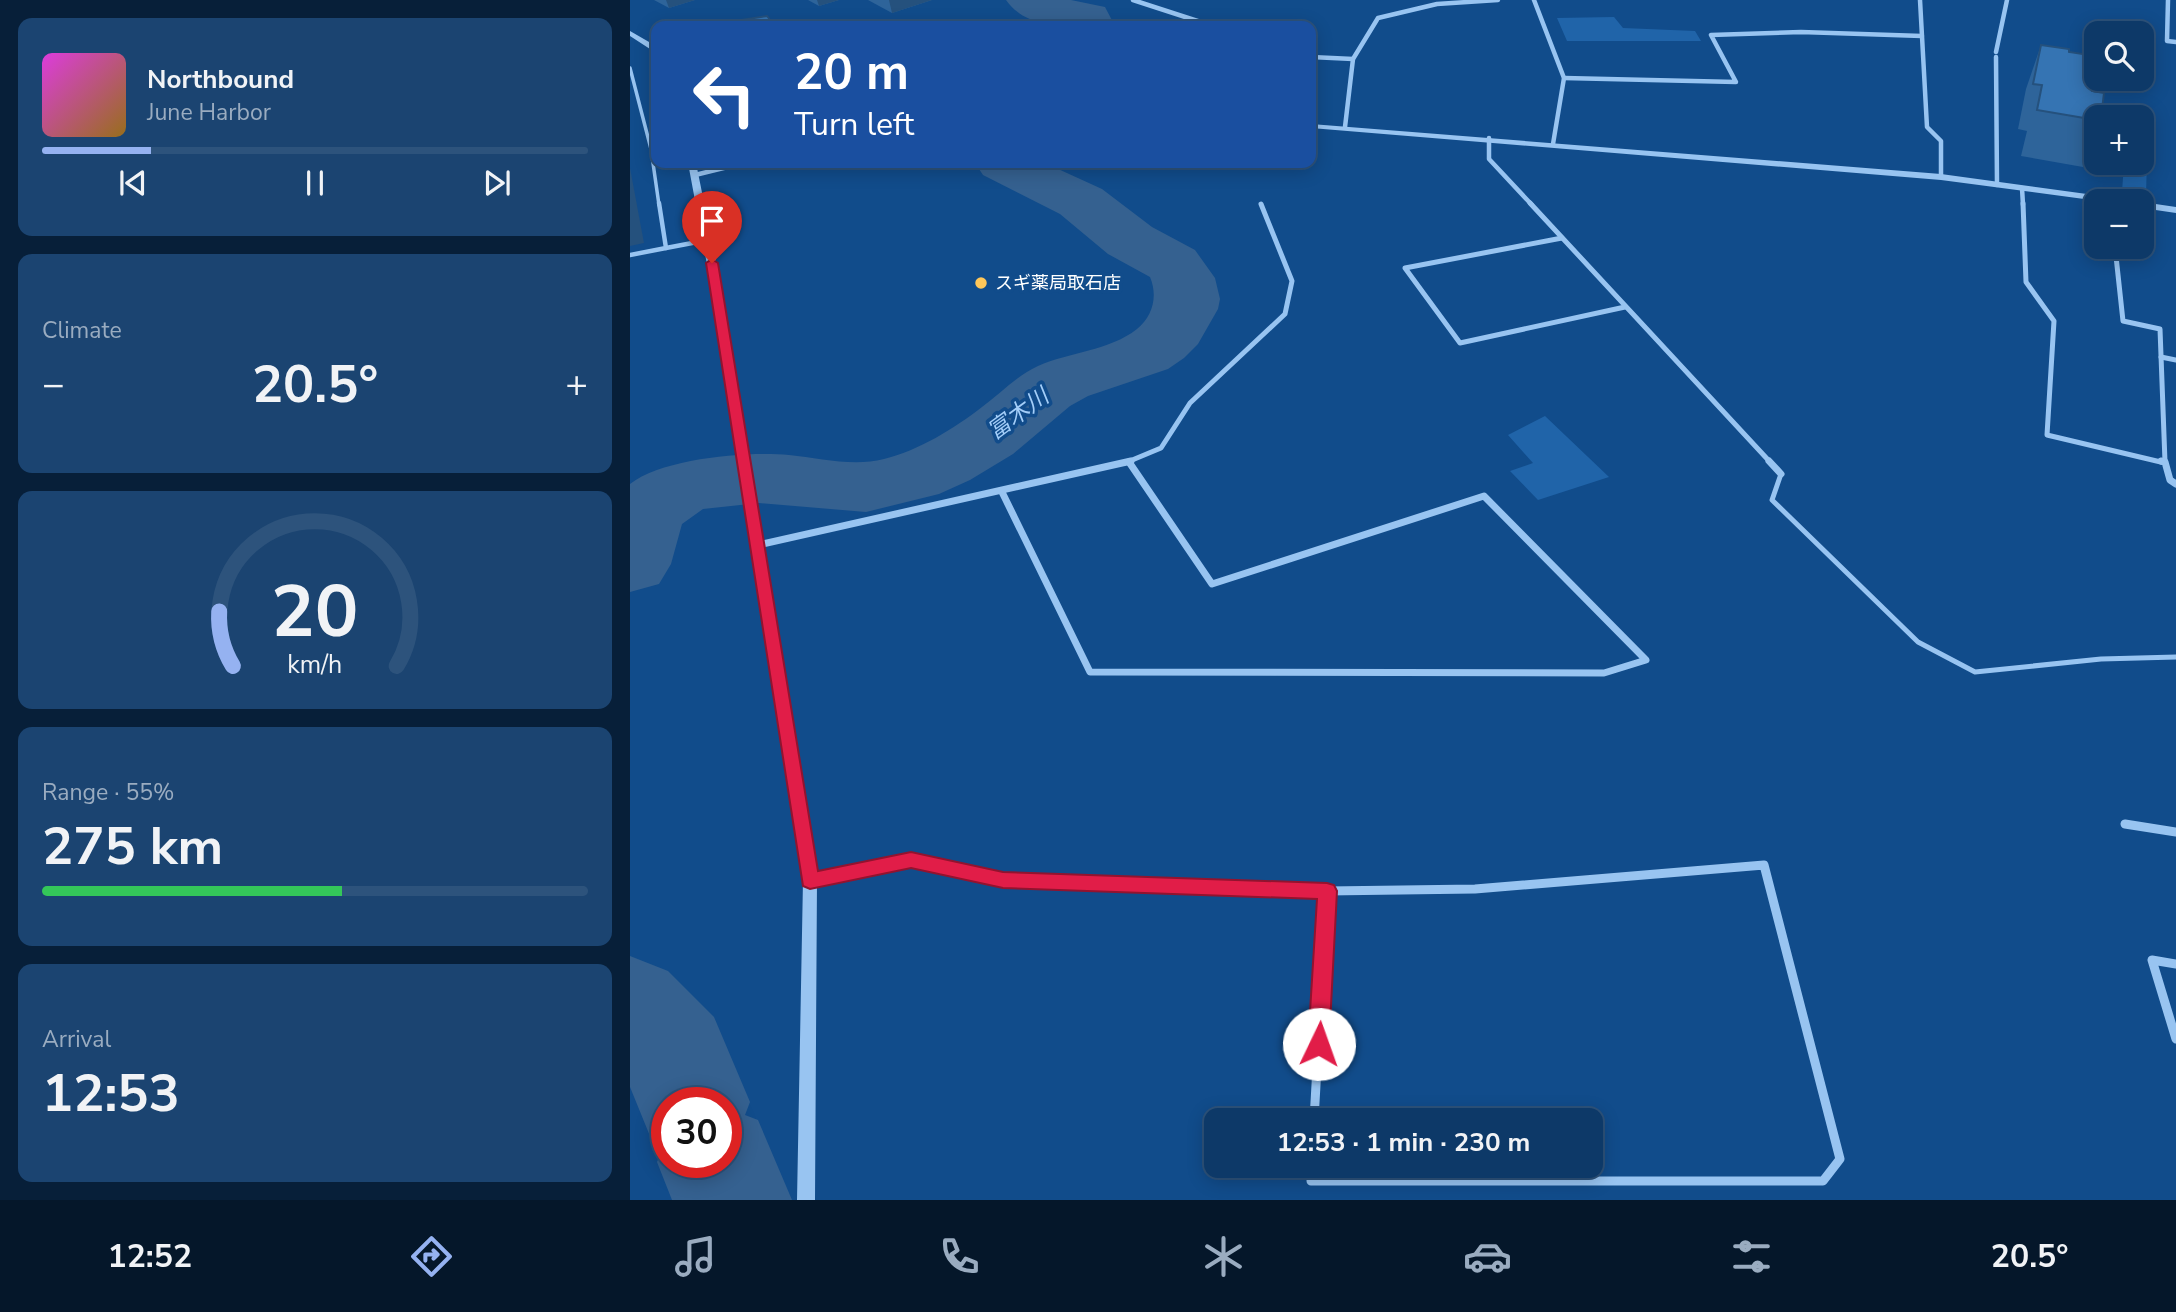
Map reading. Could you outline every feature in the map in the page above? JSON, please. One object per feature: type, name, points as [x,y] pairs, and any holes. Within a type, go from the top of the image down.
[{"type":"street","points":[[1133,0],[1198,21]]},
{"type":"street","points":[[1345,127],[1353,60],[1378,18],[1437,4],[1499,0]]},
{"type":"street","points":[[1534,0],[1564,78],[1553,144]]},
{"type":"street","points":[[1920,0],[1927,127],[1941,141],[1941,177]]},
{"type":"street","points":[[1997,185],[1996,55],[2007,0]]},
{"type":"street","points":[[2168,0],[2167,41],[2176,42]]},
{"type":"street","points":[[630,33],[651,47]]},
{"type":"street","points":[[1564,78],[1736,82],[1711,35],[1801,33],[1922,36]]},
{"type":"street","points":[[1316,57],[1353,60]]},
{"type":"street","points":[[1316,126],[1489,138],[1941,177],[2084,197]]},
{"type":"street","points":[[1489,138],[1489,159],[1781,474]]},
{"type":"street","points":[[694,169],[758,545],[810,880],[806,1200]]},
{"type":"street","points":[[2022,188],[2026,282],[2053,321],[2047,435],[2165,462]]},
{"type":"street","points":[[758,545],[1129,462],[1161,448],[1190,403],[1284,314],[1292,281],[1261,204]]},
{"type":"street","points":[[2154,206],[2176,209]]},
{"type":"street","points":[[1562,238],[1405,268],[1460,343],[1625,307]]},
{"type":"street","points":[[2116,259],[2123,321],[2160,329],[2165,462],[2170,480],[2176,484]]},
{"type":"street","points":[[2161,357],[2176,360]]},
{"type":"street","points":[[1002,492],[1090,672],[1604,673],[1646,660],[1484,496],[1212,584],[1129,462]]},
{"type":"street","points":[[2125,824],[2176,832]]},
{"type":"street","points":[[810,880],[911,860],[1003,880],[1327,891],[1475,889],[1764,865],[1840,1159],[1823,1181],[1311,1181],[1311,1178]]},
{"type":"street","points":[[1315,1108],[1327,891]]},
{"type":"street","points":[[2176,964],[2152,960],[2176,1039]]},
{"type":"lane","points":[[630,68],[651,149]]},
{"type":"lane","points":[[654,168],[667,248]]},
{"type":"lane","points":[[630,255],[708,240]]},
{"type":"lane","points":[[1781,474],[1772,500],[1918,642],[1975,672],[2101,659],[2176,657]]},
{"type":"shaded area","points":[[1614,17],[1623,28],[1695,31],[1701,41],[1567,41],[1557,18]]},
{"type":"shaded area","points":[[2123,175],[2147,175],[2146,189],[2122,189]]},
{"type":"shaded area","points":[[1545,416],[1609,477],[1538,500],[1510,471],[1533,463],[1508,435]]},
{"type":"building","points":[[767,16],[771,21],[735,21]]},
{"type":"building","points":[[2041,45],[2069,49],[2069,52],[2084,54],[2084,91],[2104,93],[2102,105],[2084,105],[2084,118],[2037,110],[2042,85],[2033,84]]},
{"type":"waterway","name":"富木川","points":[[1030,0],[1054,12],[1088,17],[1089,21]]},
{"type":"waterway","name":"富木川","points":[[630,564],[646,517],[660,500],[671,493],[685,487],[759,478],[850,487],[897,482],[944,463],[987,438],[1033,400],[1063,381],[1143,354],[1160,344],[1175,329],[1185,309],[1187,294],[1183,278],[1173,263],[1130,240],[1081,201],[1012,168]]},
{"type":"waterway","name":"富木川","points":[[630,1006],[674,1054],[687,1087]]},
{"type":"waterway","name":"富木川","points":[[723,1178],[732,1200]]},
{"type":"place","name":"スギ薬局取石店","points":[[981,283]]},
{"type":"route","points":[[712,263],[810,880],[911,860],[1003,880],[1327,891],[1319,1044]]}]
